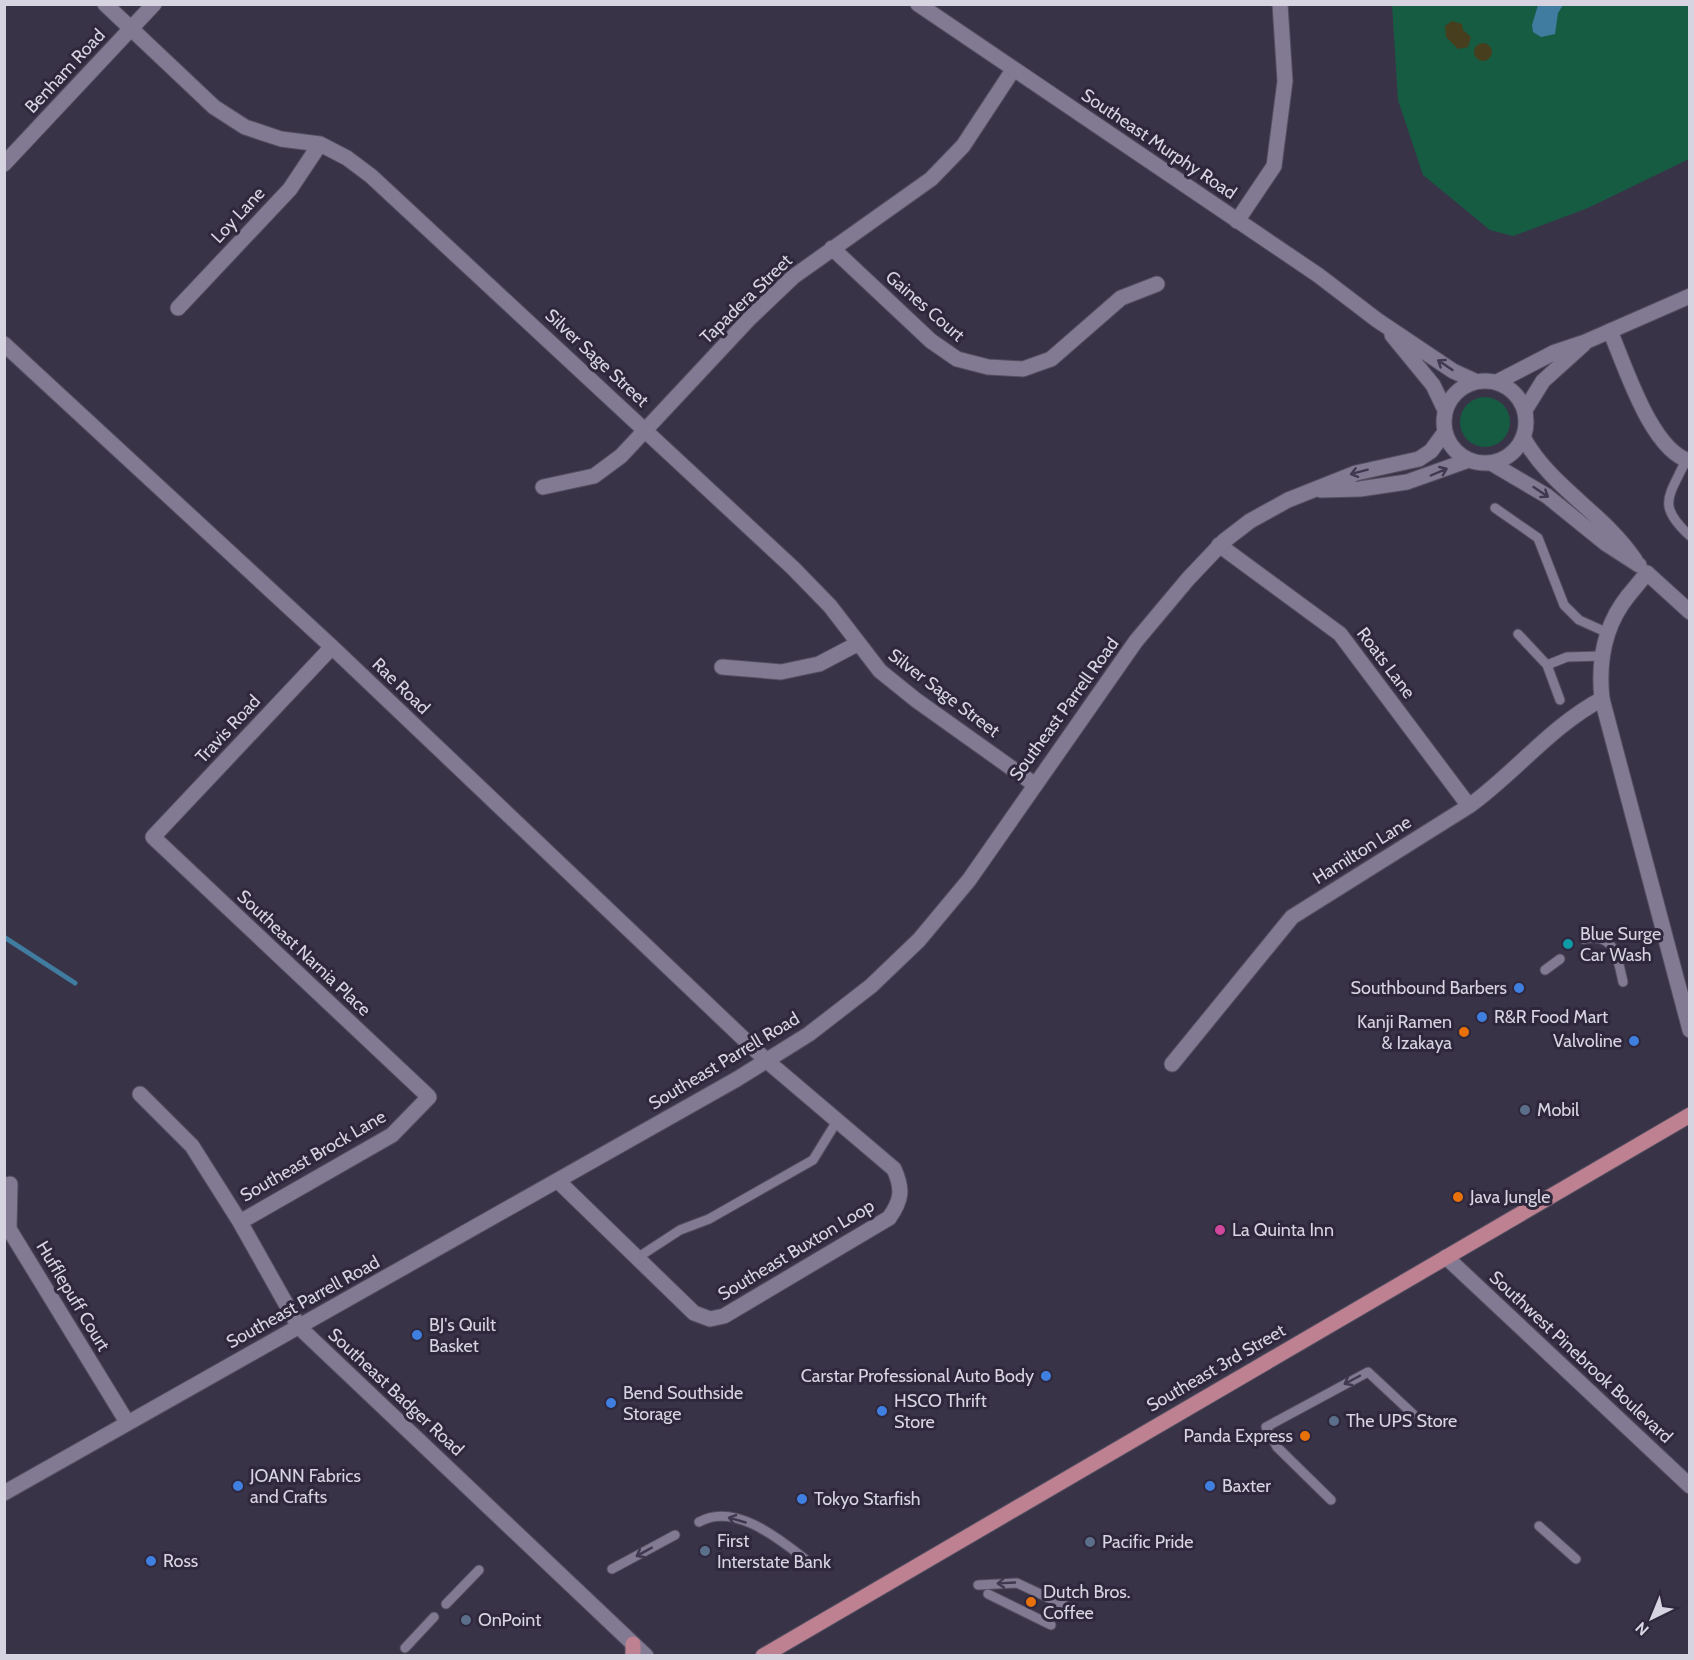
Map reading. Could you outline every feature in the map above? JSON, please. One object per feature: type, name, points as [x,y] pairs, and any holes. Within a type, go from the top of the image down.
[{"type":"main road","name":"Southeast 3rd Street","points":[[763,1656],[1689,1115]]},
{"type":"street","name":"Silver Sage Street","points":[[105,4],[214,107],[245,127],[280,139],[320,144],[347,158],[371,176],[794,568],[830,606],[856,644],[880,671],[916,700],[1034,784]]},
{"type":"street","name":"Benham Road","points":[[4,164],[154,4]]},
{"type":"street","name":"Southeast Murphy Road","points":[[918,4],[1324,279],[1377,320],[1448,368],[1475,381]]},
{"type":"street","points":[[1237,221],[1274,166],[1285,81],[1280,4]]},
{"type":"street","name":"Tapadera Street","points":[[543,487],[594,476],[621,456],[759,309],[793,277],[931,179],[963,146],[1013,70]]},
{"type":"street","name":"Loy Lane","points":[[178,308],[290,189],[320,144]]},
{"type":"street","name":"Gaines Court","points":[[832,248],[931,341],[957,359],[988,367],[1023,369],[1051,360],[1121,298],[1157,284]]},
{"type":"street","points":[[1643,569],[1605,543],[1547,496],[1491,463],[1469,460],[1455,451],[1445,432],[1445,410],[1455,393],[1475,381],[1497,382],[1549,354],[1585,342],[1689,296]]},
{"type":"street","name":"Southeast Murphy Road","points":[[1377,320],[1422,372],[1445,410]]},
{"type":"street","points":[[1610,331],[1659,436],[1673,452],[1688,460]]},
{"type":"street","points":[[1524,410],[1543,381],[1585,342]]},
{"type":"street","name":"Rae Road","points":[[4,344],[332,647],[767,1061]]},
{"type":"street","points":[[1491,463],[1511,454],[1523,437],[1526,422],[1524,410],[1517,396],[1497,382]]},
{"type":"street","name":"Southeast Parrell Road","points":[[4,1493],[558,1181],[767,1061],[809,1034],[871,986],[919,940],[969,880],[1034,784],[1136,642],[1219,545],[1267,510],[1356,473],[1416,461],[1428,454],[1445,432]]},
{"type":"street","points":[[1523,437],[1541,465],[1613,531],[1643,569],[1689,612]]},
{"type":"street","name":"Southeast Parrell Road","points":[[1315,490],[1369,488],[1407,482],[1469,460]]},
{"type":"street","name":"Roats Lane","points":[[1219,545],[1340,634],[1469,806]]},
{"type":"street","points":[[1643,569],[1613,618],[1608,633],[1602,656],[1602,699],[1689,1030]]},
{"type":"street","points":[[722,668],[781,672],[819,664],[856,644]]},
{"type":"street","name":"Travis Road","points":[[153,837],[332,647]]},
{"type":"street","name":"Hamilton Lane","points":[[1172,1064],[1292,917],[1469,806],[1496,787],[1568,721],[1602,699]]},
{"type":"street","name":"Southeast Narnia Place","points":[[153,837],[429,1097]]},
{"type":"street","name":"Southeast Buxton Loop","points":[[558,1181],[694,1313],[710,1319],[724,1316],[889,1218],[900,1202],[901,1185],[894,1169],[767,1061]]},
{"type":"street","name":"Southeast Badger Road","points":[[140,1094],[192,1146],[240,1221],[299,1327],[633,1650],[646,1656]]},
{"type":"street","name":"Southeast Brock Lane","points":[[240,1221],[392,1135],[429,1097]]},
{"type":"street","name":"Hufflepuff Court","points":[[10,1184],[9,1229],[127,1422]]},
{"type":"street","name":"Southwest Pinebrook Boulevard","points":[[1446,1257],[1689,1486]]},
{"type":"lane","points":[[1688,460],[1671,493],[1668,509],[1671,519],[1689,536]]},
{"type":"lane","points":[[1495,508],[1538,538],[1564,605],[1579,620],[1608,633]]},
{"type":"lane","points":[[1518,634],[1547,665],[1560,700]]},
{"type":"lane","points":[[1547,665],[1567,657],[1602,656]]},
{"type":"lane","points":[[1584,939],[1591,937],[1608,941],[1616,949],[1623,982]]},
{"type":"lane","points":[[1545,970],[1560,959]]},
{"type":"lane","points":[[637,1257],[680,1230],[709,1219],[813,1161],[837,1121]]},
{"type":"lane","points":[[1331,1500],[1277,1447],[1266,1426],[1368,1372],[1413,1414]]},
{"type":"lane","points":[[699,1521],[710,1515],[736,1518],[775,1535],[805,1559]]},
{"type":"lane","points":[[1539,1526],[1576,1559]]},
{"type":"lane","points":[[612,1569],[675,1535]]},
{"type":"lane","points":[[446,1604],[479,1570]]},
{"type":"lane","points":[[978,1585],[1017,1583],[1070,1608]]},
{"type":"lane","points":[[987,1594],[1050,1625]]},
{"type":"lane","points":[[405,1648],[434,1617]]},
{"type":"green space","points":[[1392,5],[1689,5],[1689,159],[1588,208],[1513,236],[1490,230],[1423,175],[1398,100]]},
{"type":"green space","points":[[1480,397],[1490,397],[1503,404],[1510,417],[1510,427],[1503,440],[1490,447],[1480,447],[1471,443],[1464,436],[1460,427],[1460,417],[1464,408],[1471,401]]},
{"type":"sand","points":[[1452,21],[1462,24],[1463,30],[1471,37],[1468,47],[1458,49],[1446,37],[1445,26]]},
{"type":"sand","points":[[1483,43],[1489,46],[1492,52],[1489,58],[1483,61],[1477,58],[1474,52],[1477,46]]},
{"type":"water","points":[[1538,5],[1563,5],[1558,13],[1555,34],[1541,37],[1533,32],[1532,25]]},
{"type":"waterway","points":[[4,937],[75,983]]},
{"type":"place","name":"Blue Surge Car Wash","points":[[1568,944]]},
{"type":"place","name":"Southbound Barbers","points":[[1519,988]]},
{"type":"place","name":"R&R Food Mart","points":[[1482,1017]]},
{"type":"place","name":"Kanji Ramen & Izakaya","points":[[1464,1032]]},
{"type":"place","name":"Valvoline","points":[[1634,1041]]},
{"type":"place","name":"Mobil","points":[[1525,1110]]},
{"type":"place","name":"Java Jungle","points":[[1458,1197]]},
{"type":"place","name":"La Quinta Inn","points":[[1220,1230]]},
{"type":"place","name":"BJ's Quilt Basket","points":[[417,1335]]},
{"type":"place","name":"Carstar Professional Auto Body","points":[[1046,1376]]},
{"type":"place","name":"Bend Southside Storage","points":[[611,1403]]},
{"type":"place","name":"HSCO Thrift Store","points":[[882,1411]]},
{"type":"place","name":"The UPS Store","points":[[1334,1421]]},
{"type":"place","name":"Panda Express","points":[[1305,1436]]},
{"type":"place","name":"JOANN Fabrics and Crafts","points":[[238,1486]]},
{"type":"place","name":"Baxter","points":[[1210,1486]]},
{"type":"place","name":"Tokyo Starfish","points":[[802,1499]]},
{"type":"place","name":"Pacific Pride","points":[[1090,1542]]},
{"type":"place","name":"First Interstate Bank","points":[[705,1551]]},
{"type":"place","name":"Ross","points":[[151,1561]]},
{"type":"place","name":"Dutch Bros. Coffee","points":[[1031,1602]]},
{"type":"place","name":"OnPoint","points":[[466,1620]]}]
